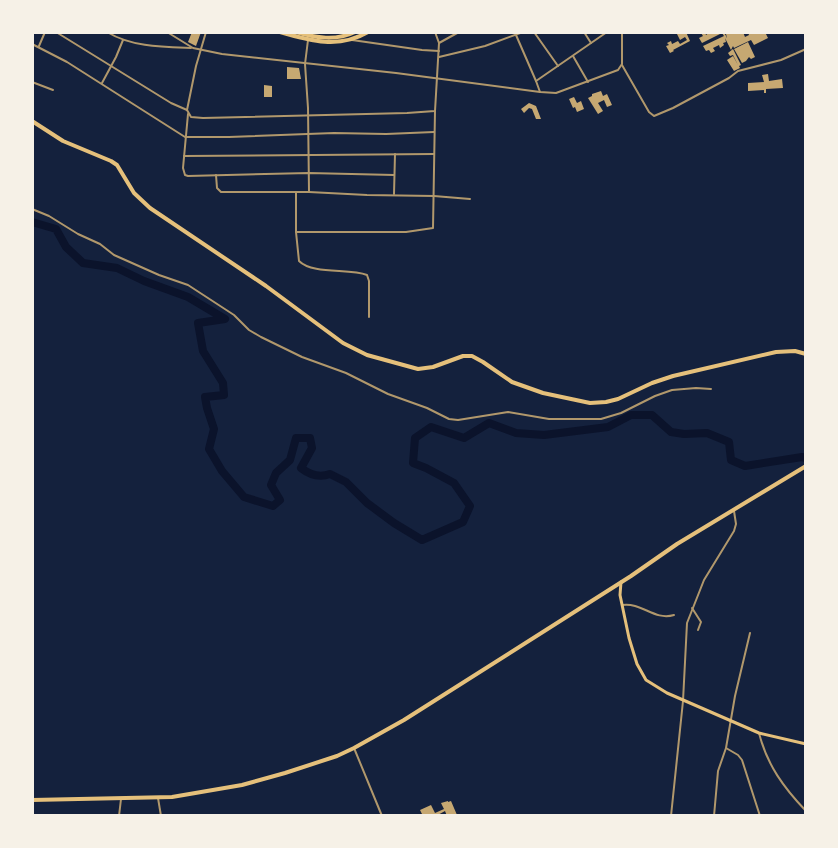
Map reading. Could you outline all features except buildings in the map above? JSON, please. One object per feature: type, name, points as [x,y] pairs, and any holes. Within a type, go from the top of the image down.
[{"type":"highway","points":[[280,32],[323,43],[352,40],[368,32]]},
{"type":"highway","points":[[296,32],[319,38],[332,38],[353,33]]},
{"type":"highway","points":[[32,121],[63,141],[104,157],[117,165],[134,193],[150,208],[266,286],[343,343],[367,355],[418,369],[463,356],[472,356],[512,382],[543,393],[590,403],[618,399],[652,383],[673,376],[785,351],[806,354]]},
{"type":"highway","points":[[32,800],[158,798],[242,785],[312,765],[354,748],[404,720],[621,582],[677,544],[803,467]]},
{"type":"main road","points":[[621,582],[620,595],[633,654],[644,676],[654,686],[682,701],[759,734],[806,744]]},
{"type":"street","points":[[39,46],[45,32]]},
{"type":"street","points":[[56,32],[171,103],[187,110]]},
{"type":"street","points":[[107,32],[123,40],[162,47],[193,48],[305,64],[540,92],[556,92],[588,82],[618,70],[622,65]]},
{"type":"street","points":[[166,32],[193,48]]},
{"type":"street","points":[[206,32],[200,50],[187,110],[184,156],[185,175],[309,173],[394,175]]},
{"type":"street","points":[[296,232],[406,232],[433,228],[435,224],[434,132],[439,51],[439,43],[435,32]]},
{"type":"street","points":[[439,43],[459,32]]},
{"type":"street","points":[[438,57],[475,48],[523,32]]},
{"type":"street","points":[[534,32],[558,66]]},
{"type":"street","points":[[584,32],[591,43]]},
{"type":"street","points":[[536,81],[607,32]]},
{"type":"street","points":[[622,32],[622,65],[649,112],[654,116],[673,108],[729,78],[738,71],[781,60],[806,49]]},
{"type":"street","points":[[353,33],[352,40],[439,51]]},
{"type":"street","points":[[516,35],[540,92]]},
{"type":"street","points":[[308,39],[305,64],[309,192]]},
{"type":"street","points":[[102,83],[123,40]]},
{"type":"street","points":[[32,44],[39,46],[102,83],[185,137],[210,138],[434,132]]},
{"type":"street","points":[[573,56],[588,82]]},
{"type":"street","points":[[32,82],[53,90]]},
{"type":"street","points":[[188,114],[191,117],[203,118],[435,111]]},
{"type":"street","points":[[394,195],[395,154]]},
{"type":"street","points":[[184,156],[434,154]]},
{"type":"street","points":[[216,175],[217,188],[221,192],[309,192],[470,199]]},
{"type":"street","points":[[296,192],[296,232],[299,261],[303,265],[326,270],[357,272],[367,275],[369,281],[369,317]]},
{"type":"street","points":[[32,209],[49,216],[78,234],[100,244],[114,255],[159,275],[188,285],[234,315],[249,330],[261,337],[302,357],[346,374],[388,394],[427,408],[449,419],[458,420],[508,412],[549,419],[601,419],[621,413],[672,390],[711,389]]},
{"type":"street","points":[[670,816],[682,701],[686,626],[709,570],[731,538],[736,524],[734,510]]},
{"type":"street","points":[[622,605],[639,606],[658,616],[674,615]]},
{"type":"street","points":[[692,608],[701,622],[698,630]]},
{"type":"street","points":[[714,816],[718,771],[726,748],[730,721],[750,633]]},
{"type":"street","points":[[759,734],[764,750],[780,782],[806,811]]},
{"type":"street","points":[[354,748],[382,816]]},
{"type":"street","points":[[726,748],[742,760],[760,816]]},
{"type":"street","points":[[119,816],[121,798]]},
{"type":"street","points":[[158,798],[161,816]]},
{"type":"waterway","points":[[32,222],[56,229],[66,247],[83,263],[117,268],[144,281],[188,297],[225,319],[198,323],[203,351],[223,383],[224,395],[205,397],[214,429],[209,449],[222,471],[244,497],[273,506],[280,500],[271,485],[276,473],[290,460],[296,438],[310,438],[312,448],[301,468],[315,475],[330,474],[346,482],[367,503],[394,523],[422,540],[463,522],[470,506],[454,483],[413,463],[415,438],[431,427],[464,438],[489,423],[516,433],[544,435],[608,427],[631,415],[652,415],[671,432],[684,434],[707,433],[729,442],[731,460],[745,466],[802,457],[806,458]]}]
